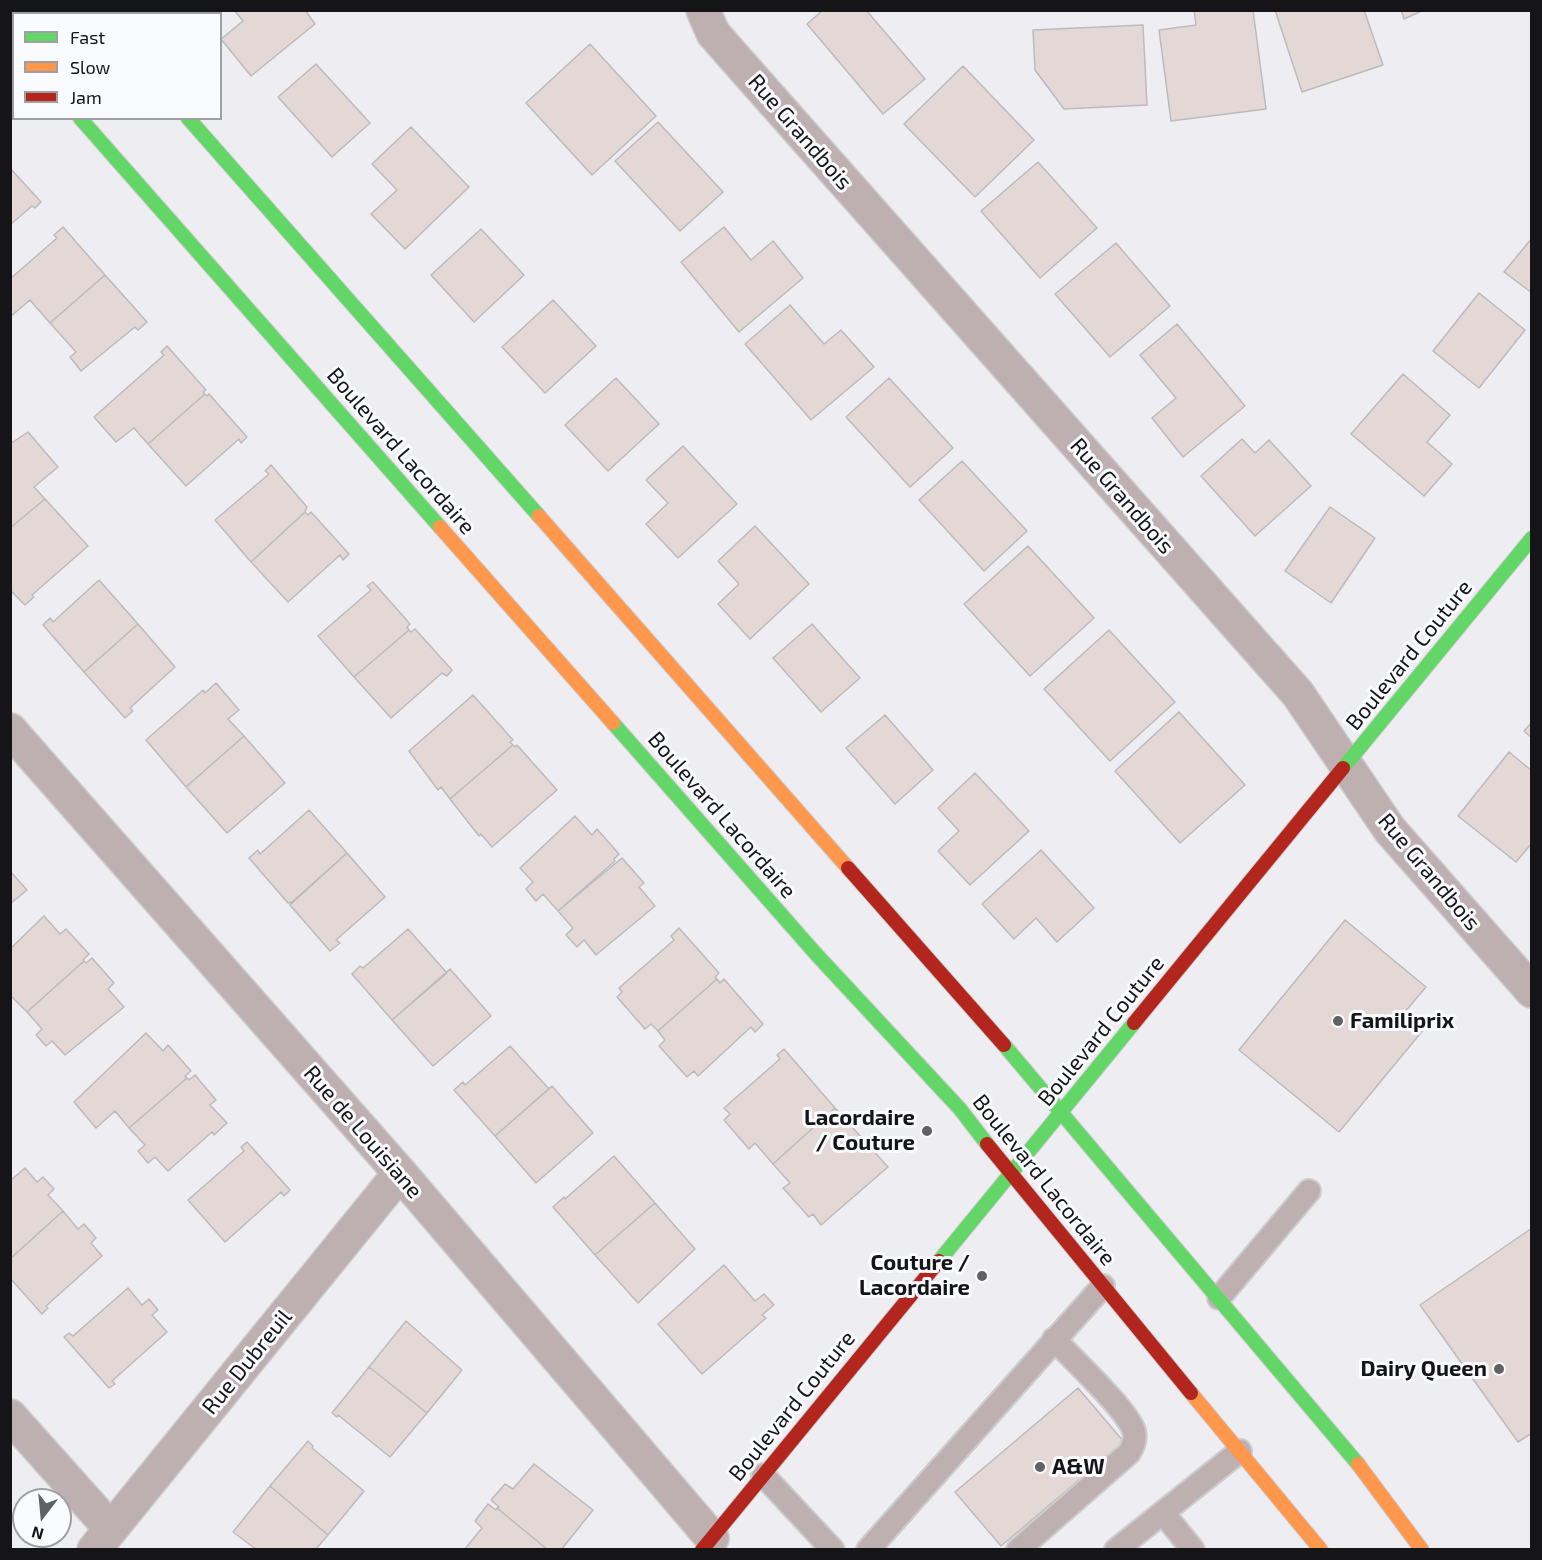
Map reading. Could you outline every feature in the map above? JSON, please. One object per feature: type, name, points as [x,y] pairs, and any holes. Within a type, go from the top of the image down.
[{"type":"main road","name":"Boulevard Lacordaire","points":[[82,120],[816,954],[960,1109],[1010,1174],[1321,1550]]},
{"type":"main road","points":[[190,120],[1063,1112],[1121,1185],[1387,1499],[1422,1550]]},
{"type":"main road","name":"Boulevard Couture","points":[[711,1546],[763,1475],[1532,538]]},
{"type":"street","name":"Rue Grandbois","points":[[703,10],[713,33],[726,48],[1298,694],[1390,830],[1532,991]]},
{"type":"street","name":"Rue de Louisiane","points":[[10,730],[400,1173],[711,1546]]},
{"type":"street","name":"Rue Dubreuil","points":[[103,1539],[400,1173]]},
{"type":"street","points":[[10,1416],[103,1539]]},
{"type":"lane","points":[[1219,1298],[1309,1191]]},
{"type":"lane","points":[[868,1550],[1103,1286]]},
{"type":"lane","points":[[1018,1550],[1129,1453],[1135,1442],[1133,1430],[1123,1413],[1054,1339]]},
{"type":"lane","points":[[1116,1550],[1164,1514],[1240,1451]]},
{"type":"lane","points":[[763,1475],[833,1550]]},
{"type":"lane","points":[[1164,1514],[1193,1550]]},
{"type":"building","points":[[234,10],[305,10],[315,24],[251,76],[222,40],[243,21]]},
{"type":"building","points":[[823,10],[866,10],[925,79],[883,114],[807,24]]},
{"type":"building","points":[[1194,10],[1253,10],[1266,109],[1171,121],[1159,30],[1196,25]]},
{"type":"building","points":[[1275,10],[1364,10],[1383,65],[1302,92]]},
{"type":"building","points":[[1401,10],[1424,10],[1404,19]]},
{"type":"building","points":[[1143,25],[1147,105],[1064,109],[1035,70],[1033,30]]},
{"type":"building","points":[[590,44],[656,116],[592,175],[526,103]]},
{"type":"building","points":[[316,64],[370,123],[332,157],[278,97]]},
{"type":"building","points":[[963,66],[1034,140],[975,197],[904,124]]},
{"type":"building","points":[[658,122],[723,192],[680,231],[615,161]]},
{"type":"building","points":[[411,127],[469,187],[405,249],[371,214],[397,190],[372,164]]},
{"type":"building","points":[[1038,162],[1097,228],[1040,278],[981,211]]},
{"type":"building","points":[[10,168],[41,202],[35,208],[32,206],[10,225]]},
{"type":"building","points":[[63,227],[105,275],[50,323],[30,300],[10,317],[10,279],[57,238],[54,235]]},
{"type":"building","points":[[724,227],[751,260],[773,241],[803,278],[739,332],[681,262]]},
{"type":"building","points":[[481,229],[524,275],[474,322],[431,275]]},
{"type":"building","points":[[1532,238],[1532,293],[1504,272]]},
{"type":"building","points":[[1116,243],[1170,306],[1110,357],[1055,294]]},
{"type":"building","points":[[105,275],[147,322],[138,330],[135,327],[81,371],[70,357],[76,352],[50,323]]},
{"type":"building","points":[[1479,293],[1525,330],[1479,388],[1433,351]]},
{"type":"building","points":[[553,300],[596,346],[545,393],[502,347]]},
{"type":"building","points":[[790,305],[824,344],[841,330],[874,367],[811,420],[745,344]]},
{"type":"building","points":[[1177,324],[1245,406],[1183,457],[1152,418],[1176,398],[1140,355]]},
{"type":"building","points":[[167,346],[206,390],[203,392],[205,394],[148,444],[134,428],[116,442],[94,417],[164,355],[161,352]]},
{"type":"building","points":[[1403,374],[1450,415],[1427,442],[1452,464],[1424,496],[1351,434]]},
{"type":"building","points":[[616,378],[659,424],[608,471],[565,425]]},
{"type":"building","points":[[889,378],[953,448],[910,487],[846,417]]},
{"type":"building","points":[[205,394],[207,396],[209,394],[247,437],[241,443],[239,439],[186,486],[148,444]]},
{"type":"building","points":[[28,432],[58,467],[34,487],[45,499],[10,528],[10,444]]},
{"type":"building","points":[[1242,439],[1255,453],[1269,440],[1311,486],[1255,536],[1201,476]]},
{"type":"building","points":[[683,446],[737,504],[678,558],[646,524],[668,503],[646,480]]},
{"type":"building","points":[[962,461],[1027,531],[984,571],[919,500]]},
{"type":"building","points":[[271,465],[307,507],[305,512],[251,562],[215,520],[269,474],[265,471]]},
{"type":"building","points":[[45,499],[88,546],[32,595],[34,597],[25,605],[10,590],[10,528]]},
{"type":"building","points":[[1330,507],[1375,538],[1331,603],[1285,571]]},
{"type":"building","points":[[305,512],[308,515],[311,512],[349,554],[343,560],[340,555],[288,602],[251,562]]},
{"type":"building","points":[[755,526],[809,584],[750,639],[718,604],[739,584],[718,561]]},
{"type":"building","points":[[1028,546],[1094,618],[1030,676],[964,604]]},
{"type":"building","points":[[99,580],[138,624],[84,672],[43,625],[50,618],[53,622]]},
{"type":"building","points":[[373,582],[410,624],[407,627],[409,630],[354,677],[318,636],[371,590],[367,586]]},
{"type":"building","points":[[138,624],[175,667],[130,708],[133,711],[125,718],[84,672]]},
{"type":"building","points":[[812,624],[860,678],[821,712],[773,658]]},
{"type":"building","points":[[415,629],[452,670],[447,676],[442,673],[391,718],[354,677],[409,630],[411,632]]},
{"type":"building","points":[[1109,630],[1175,702],[1110,761],[1044,689]]},
{"type":"building","points":[[216,683],[239,710],[228,719],[244,736],[186,787],[146,740],[203,690],[205,693]]},
{"type":"building","points":[[473,695],[513,740],[510,742],[513,745],[450,799],[441,787],[438,790],[409,751]]},
{"type":"building","points":[[1179,712],[1245,785],[1180,843],[1115,771]]},
{"type":"building","points":[[885,715],[933,770],[895,804],[846,748]]},
{"type":"building","points":[[1532,722],[1532,738],[1524,731]]},
{"type":"building","points":[[244,736],[285,783],[227,833],[186,787]]},
{"type":"building","points":[[513,745],[515,747],[517,745],[557,790],[492,847],[481,834],[479,836],[450,799]]},
{"type":"building","points":[[1509,752],[1532,771],[1532,843],[1516,862],[1458,816]]},
{"type":"building","points":[[975,773],[1029,831],[970,885],[938,851],[959,831],[938,808]]},
{"type":"building","points":[[309,810],[347,853],[292,902],[288,903],[249,858],[258,850],[260,854]]},
{"type":"building","points":[[575,816],[592,835],[597,829],[619,854],[614,859],[615,861],[558,911],[543,894],[536,901],[526,889],[533,882],[520,868]]},
{"type":"building","points":[[1041,850],[1094,908],[1057,942],[1036,918],[1014,939],[982,904]]},
{"type":"building","points":[[347,853],[385,897],[336,940],[340,943],[330,951],[290,905]]},
{"type":"building","points":[[622,858],[644,883],[639,887],[655,906],[596,955],[584,940],[577,947],[566,935],[573,928],[558,911]]},
{"type":"building","points":[[10,871],[27,890],[10,904]]},
{"type":"building","points":[[44,916],[60,934],[66,929],[89,954],[27,1012],[10,995],[10,949]]},
{"type":"building","name":"Familiprix","points":[[1345,920],[1426,987],[1404,1013],[1424,1029],[1339,1132],[1239,1050]]},
{"type":"building","points":[[679,928],[719,973],[715,977],[717,979],[658,1031],[651,1024],[645,1029],[617,997],[622,992],[619,988],[674,940],[671,936]]},
{"type":"building","points":[[408,929],[447,973],[392,1020],[352,974],[360,966],[363,968]]},
{"type":"building","points":[[92,958],[114,983],[108,989],[124,1007],[65,1055],[52,1041],[46,1046],[36,1035],[42,1029],[27,1012],[84,961],[86,963]]},
{"type":"building","points":[[450,969],[491,1016],[433,1066],[392,1020]]},
{"type":"building","points":[[717,979],[720,983],[724,979],[763,1024],[755,1032],[751,1027],[698,1076],[694,1071],[687,1077],[659,1046],[665,1040],[658,1031]]},
{"type":"building","points":[[146,1033],[163,1051],[168,1045],[191,1071],[185,1076],[187,1078],[129,1128],[115,1111],[96,1128],[74,1102]]},
{"type":"building","points":[[510,1046],[549,1089],[495,1136],[454,1090],[463,1082],[465,1085]]},
{"type":"building","points":[[784,1049],[835,1108],[773,1164],[755,1143],[749,1149],[724,1120],[730,1114],[724,1108],[780,1059],[777,1055]]},
{"type":"building","points":[[195,1075],[216,1100],[210,1105],[227,1123],[214,1135],[212,1132],[168,1171],[155,1157],[148,1163],[138,1151],[145,1145],[129,1128],[187,1078],[189,1080]]},
{"type":"building","points":[[552,1086],[593,1133],[536,1183],[495,1136]]},
{"type":"building","points":[[835,1108],[888,1167],[821,1225],[813,1214],[809,1217],[783,1188],[790,1183],[773,1164]]},
{"type":"building","points":[[247,1142],[290,1190],[284,1196],[281,1192],[225,1242],[188,1200],[244,1151],[241,1147]]},
{"type":"building","points":[[614,1156],[655,1203],[595,1255],[553,1207]]},
{"type":"building","points":[[25,1168],[37,1182],[43,1177],[54,1189],[48,1195],[63,1211],[10,1259],[10,1181]]},
{"type":"building","points":[[655,1203],[695,1249],[638,1303],[595,1255]]},
{"type":"building","points":[[63,1211],[78,1229],[84,1224],[96,1238],[91,1243],[102,1256],[46,1306],[48,1308],[42,1314],[10,1278],[10,1259]]},
{"type":"building","name":"Dairy Queen","points":[[1532,1228],[1532,1433],[1518,1442],[1420,1305]]},
{"type":"building","points":[[724,1265],[755,1301],[764,1294],[774,1305],[762,1315],[766,1318],[702,1374],[658,1324]]},
{"type":"building","points":[[128,1288],[142,1305],[149,1299],[158,1310],[152,1315],[167,1332],[112,1381],[115,1384],[109,1388],[64,1337],[69,1333],[73,1336]]},
{"type":"building","points":[[406,1321],[462,1370],[427,1413],[369,1367]]},
{"type":"building","points":[[369,1367],[427,1413],[390,1457],[338,1415],[337,1417],[332,1413]]},
{"type":"building","name":"A&W","points":[[1078,1388],[1124,1442],[1001,1546],[955,1492]]},
{"type":"building","points":[[308,1441],[313,1446],[312,1448],[364,1491],[328,1535],[270,1486]]},
{"type":"building","points":[[534,1464],[593,1510],[561,1550],[548,1550],[497,1508],[499,1507],[491,1500],[505,1484],[513,1489]]},
{"type":"building","points":[[270,1486],[328,1535],[315,1550],[257,1550],[233,1532]]},
{"type":"building","points":[[488,1504],[496,1510],[497,1508],[548,1550],[464,1550],[482,1528],[475,1521]]},
{"type":"traffic: fast","points":[[82,120],[440,527]]},
{"type":"traffic: fast","points":[[190,120],[539,516]]},
{"type":"traffic: fast","points":[[1343,768],[1532,538]]},
{"type":"traffic: fast","points":[[613,723],[816,954],[960,1109],[987,1144]]},
{"type":"traffic: fast","points":[[939,1261],[1134,1023]]},
{"type":"traffic: fast","points":[[1004,1045],[1358,1464]]},
{"type":"traffic: slow","points":[[539,516],[848,868]]},
{"type":"traffic: slow","points":[[440,527],[613,723]]},
{"type":"traffic: slow","points":[[1191,1393],[1321,1550]]},
{"type":"traffic: slow","points":[[1358,1464],[1422,1550]]},
{"type":"traffic: jam","points":[[1134,1023],[1343,768]]},
{"type":"traffic: jam","points":[[848,868],[1004,1045]]},
{"type":"traffic: jam","points":[[987,1144],[1191,1393]]},
{"type":"traffic: jam","points":[[702,1550],[939,1261]]},
{"type":"place","name":"Familiprix","points":[[1338,1021]]},
{"type":"place","name":"Lacordaire / Couture","points":[[927,1131]]},
{"type":"place","name":"Couture / Lacordaire","points":[[982,1276]]},
{"type":"place","name":"Dairy Queen","points":[[1499,1369]]},
{"type":"place","name":"A&W","points":[[1040,1467]]}]
